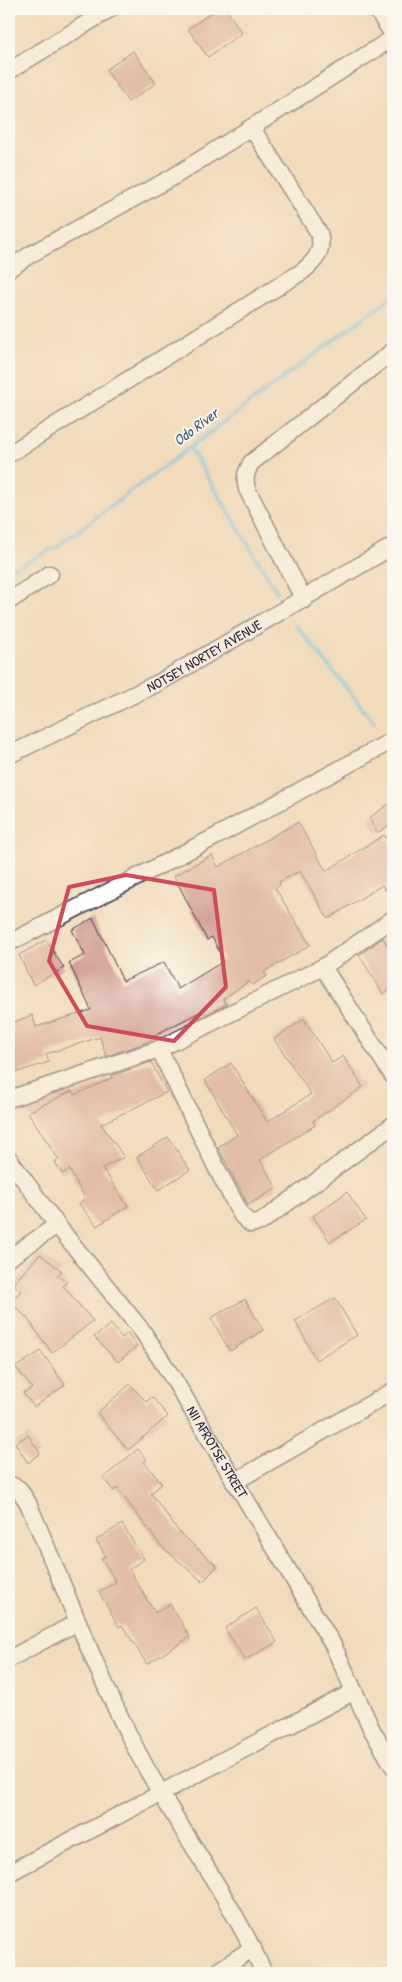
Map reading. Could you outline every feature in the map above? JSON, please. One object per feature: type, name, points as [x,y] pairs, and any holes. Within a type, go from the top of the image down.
[{"type":"street","points":[[9,71],[110,9]]},
{"type":"street","points":[[376,9],[393,34]]},
{"type":"street","points":[[9,269],[31,254],[173,177],[393,38]]},
{"type":"street","points":[[10,451],[295,276],[316,260],[322,243],[319,233],[252,128]]},
{"type":"street","points":[[304,600],[246,489],[244,479],[246,473],[251,463],[393,351]]},
{"type":"street","name":"NOTSEY NORTEY AVENUE","points":[[9,755],[160,682],[304,600],[393,546]]},
{"type":"street","points":[[9,601],[50,574]]},
{"type":"street","points":[[9,942],[198,846],[393,740]]},
{"type":"street","points":[[9,1099],[159,1049],[323,967],[393,919]]},
{"type":"street","points":[[323,967],[393,1076]]},
{"type":"street","points":[[159,1049],[219,1173],[242,1216],[251,1224],[261,1222],[393,1125]]},
{"type":"street","name":"NII AFROTSE STREET","points":[[9,1159],[57,1225],[143,1332],[176,1383],[333,1646],[354,1692],[393,1766]]},
{"type":"street","points":[[9,1258],[57,1225]]},
{"type":"street","points":[[234,1482],[393,1391]]},
{"type":"street","points":[[9,1484],[18,1489],[28,1503],[114,1705],[161,1794],[204,1860],[253,1948],[264,1973]]},
{"type":"street","points":[[9,1659],[78,1622]]},
{"type":"street","points":[[9,1873],[354,1692]]},
{"type":"street","points":[[215,1973],[253,1948]]},
{"type":"highlighted area","points":[[126,875],[214,890],[226,987],[174,1041],[87,1026],[49,961],[69,887]]},
{"type":"building","points":[[217,9],[226,9],[242,33],[208,57],[188,29]]},
{"type":"building","points":[[133,51],[156,83],[128,102],[106,70]]},
{"type":"building","points":[[393,801],[393,823],[377,833],[369,818]]},
{"type":"building","points":[[298,822],[326,871],[384,835],[393,849],[393,885],[385,890],[382,885],[328,919],[300,871],[279,882],[280,885],[275,888],[310,945],[264,972],[267,976],[252,985],[249,981],[223,999],[226,1004],[199,1018],[198,1013],[151,1037],[152,1040],[142,1044],[106,1056],[100,1037],[46,1054],[49,1062],[14,1073],[9,1058],[9,1024],[32,1015],[36,1027],[91,1010],[69,963],[85,955],[72,930],[93,918],[123,981],[164,962],[178,989],[224,961],[212,937],[207,940],[174,876],[212,855],[218,867]]},
{"type":"building","points":[[383,938],[393,955],[393,987],[383,994],[359,955]]},
{"type":"building","points":[[46,940],[64,968],[33,985],[19,955]]},
{"type":"building","points":[[304,1019],[332,1063],[343,1056],[363,1087],[313,1121],[315,1125],[260,1160],[277,1188],[248,1205],[218,1147],[237,1135],[205,1080],[231,1063],[267,1122],[311,1094],[274,1039]]},
{"type":"building","points":[[151,1062],[167,1092],[101,1124],[124,1157],[102,1168],[128,1206],[97,1226],[79,1204],[85,1198],[69,1169],[62,1174],[55,1162],[59,1160],[28,1112],[72,1091],[75,1095],[112,1078],[111,1076]]},
{"type":"building","points":[[168,1137],[190,1170],[158,1190],[137,1157]]},
{"type":"building","points":[[347,1192],[366,1220],[330,1242],[313,1216]]},
{"type":"building","points":[[40,1254],[62,1271],[57,1276],[67,1282],[63,1286],[93,1321],[52,1353],[27,1318],[10,1302],[21,1291],[13,1284]]},
{"type":"building","points":[[335,1298],[357,1335],[316,1360],[295,1321]]},
{"type":"building","points":[[245,1299],[263,1330],[230,1351],[211,1318]]},
{"type":"building","points":[[111,1324],[122,1338],[128,1333],[137,1346],[118,1362],[94,1337]]},
{"type":"building","points":[[41,1351],[65,1385],[34,1407],[23,1393],[32,1388],[16,1367]]},
{"type":"building","points":[[130,1384],[146,1402],[152,1397],[168,1416],[128,1450],[97,1413]]},
{"type":"building","points":[[28,1435],[40,1453],[28,1463],[15,1443]]},
{"type":"building","points":[[138,1449],[147,1460],[144,1462],[162,1484],[151,1493],[179,1532],[217,1566],[203,1582],[161,1546],[117,1488],[114,1491],[103,1478]]},
{"type":"building","points":[[122,1524],[144,1559],[129,1569],[155,1613],[170,1604],[190,1637],[147,1664],[122,1625],[119,1627],[99,1592],[116,1582],[101,1558],[106,1556],[96,1540]]},
{"type":"building","points":[[256,1608],[277,1642],[245,1660],[225,1628]]},
{"type":"waterway","name":"Odo River","points":[[9,570],[55,548],[393,296]]},
{"type":"waterway","points":[[190,448],[277,592]]},
{"type":"waterway","points":[[296,625],[374,722]]}]
